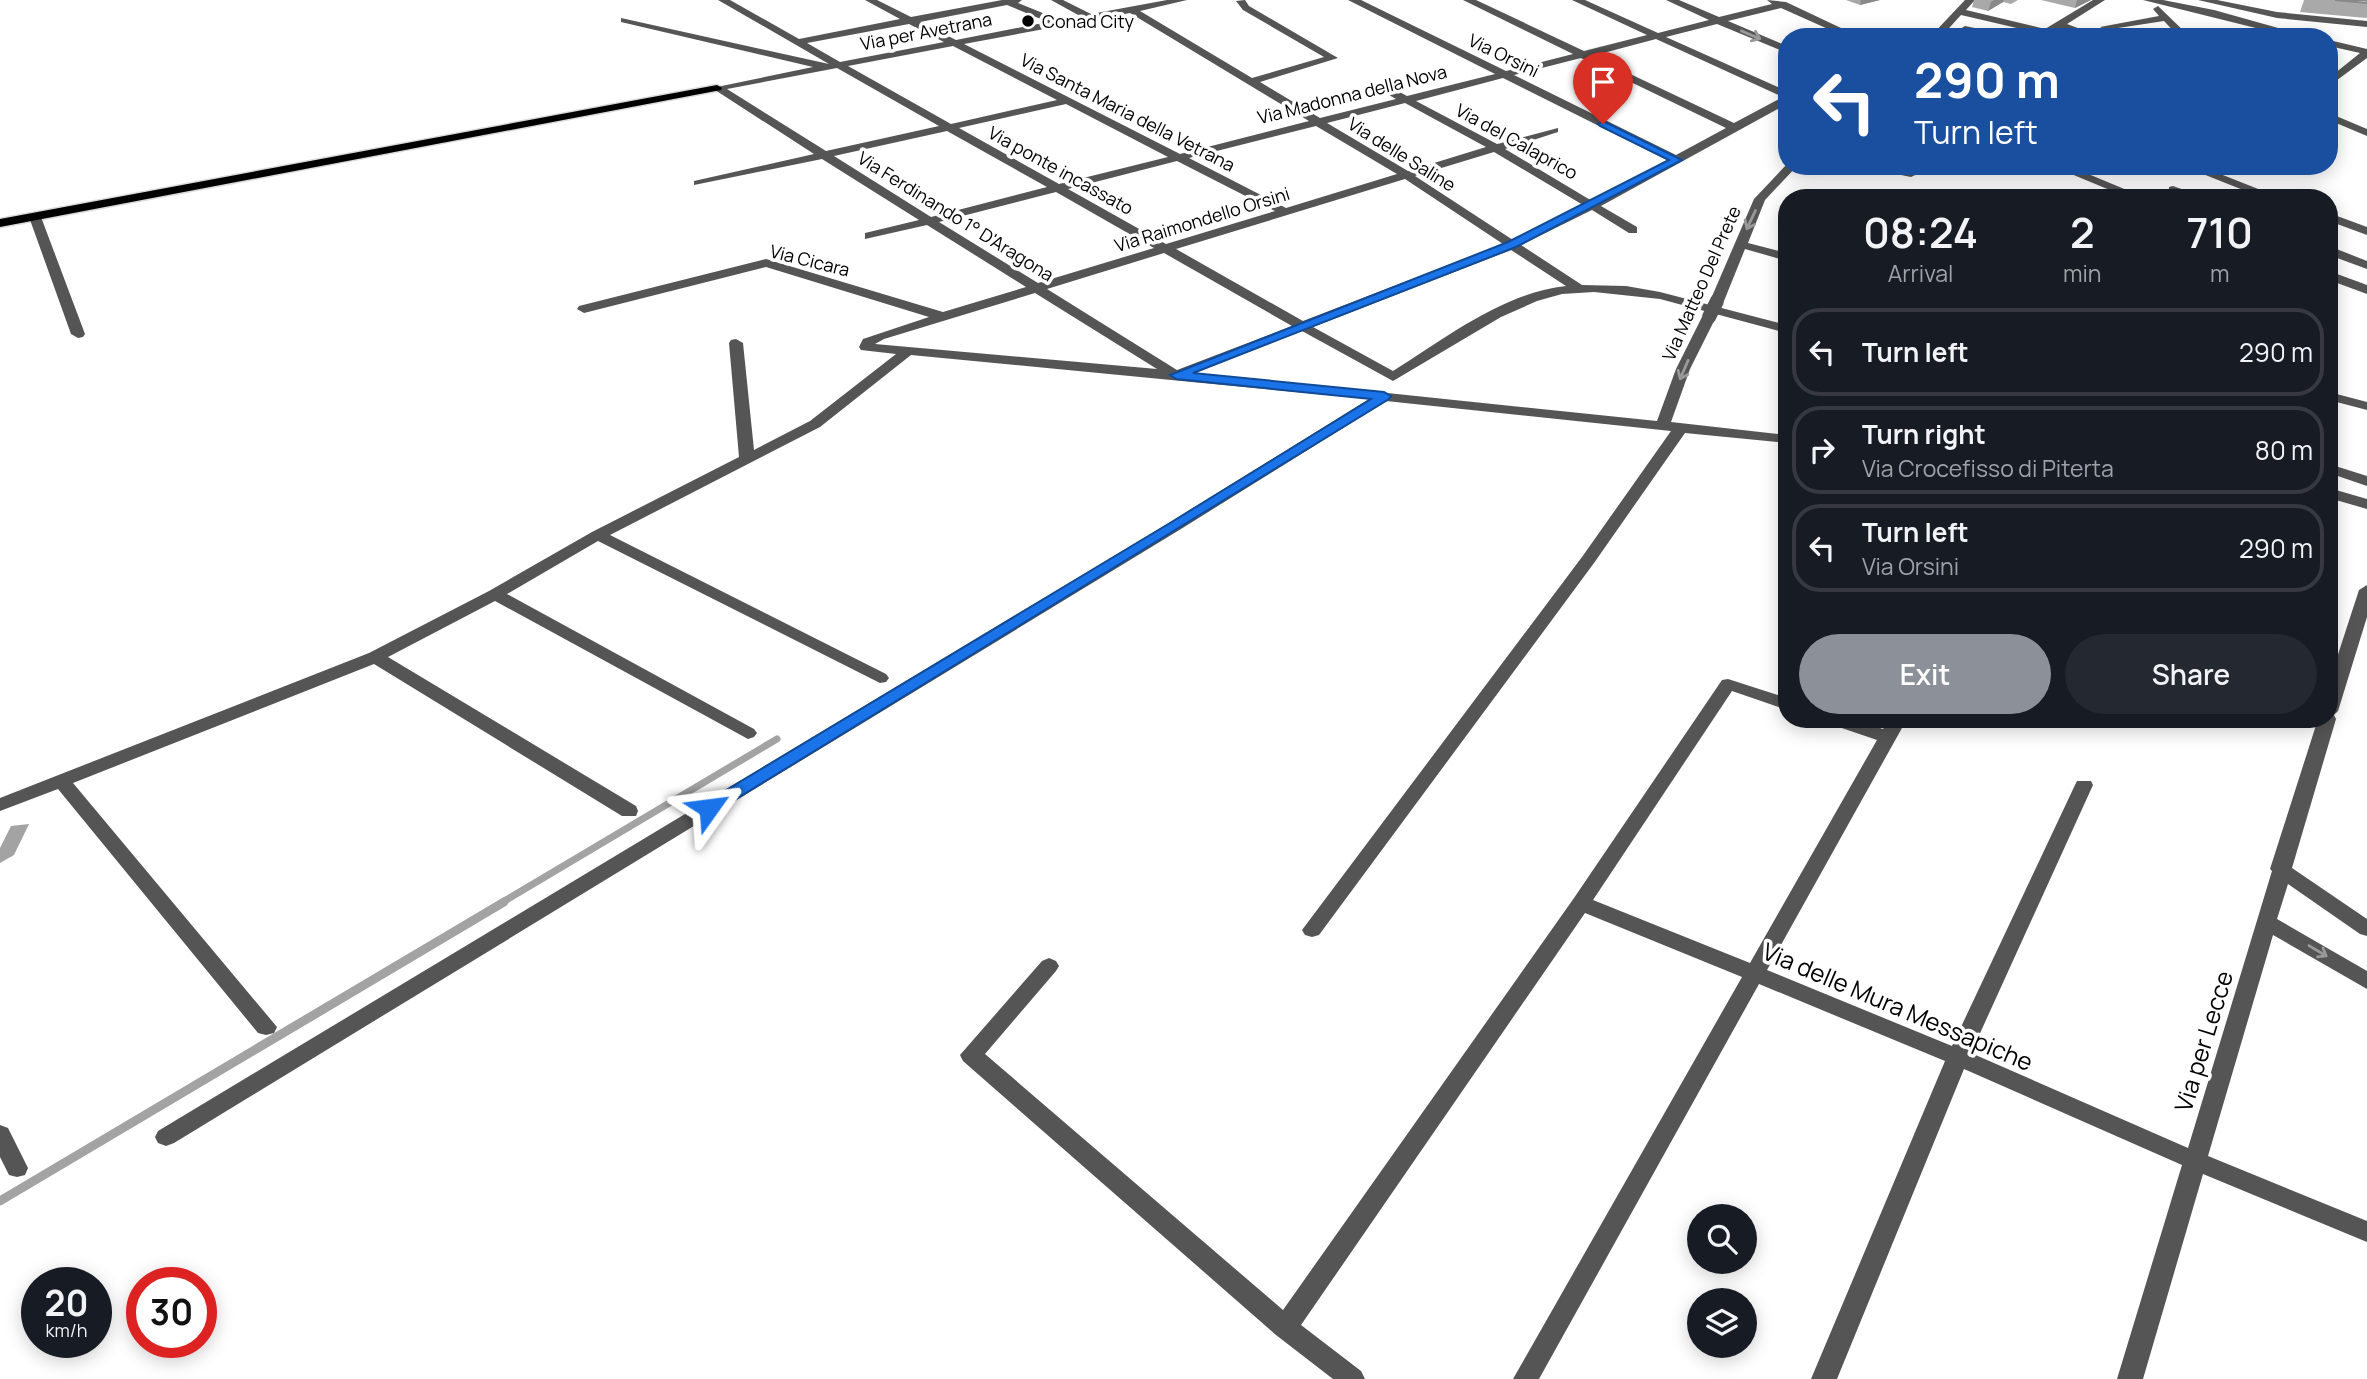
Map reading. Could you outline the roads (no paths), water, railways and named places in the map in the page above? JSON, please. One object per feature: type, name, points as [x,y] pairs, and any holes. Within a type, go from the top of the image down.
[{"type":"main road","points":[[0,223],[717,88]]},
{"type":"street","points":[[727,2],[748,0]]},
{"type":"street","name":"Via Santa Maria della Vetrana","points":[[870,0],[1285,212]]},
{"type":"street","points":[[1056,0],[1089,17]]},
{"type":"street","name":"Via per Avetrana","points":[[717,88],[1182,0]]},
{"type":"street","points":[[1239,0],[1258,0]]},
{"type":"street","points":[[1239,0],[1246,8],[1333,58],[1250,82]]},
{"type":"street","name":"Via Orsini","points":[[1353,0],[1677,160]]},
{"type":"street","points":[[1468,0],[1735,128]]},
{"type":"street","points":[[1577,0],[1778,93]]},
{"type":"street","points":[[1671,0],[1778,46]]},
{"type":"street","points":[[1944,28],[1969,0]]},
{"type":"street","points":[[2053,28],[2100,0]]},
{"type":"street","points":[[2148,0],[2270,28]]},
{"type":"street","points":[[2148,0],[2176,28]]},
{"type":"street","points":[[2203,0],[2367,24]]},
{"type":"street","points":[[797,42],[1010,1],[1058,23]]},
{"type":"street","name":"Via ponte incassato","points":[[727,2],[834,66],[951,128],[1393,377],[1510,307],[1534,297],[1579,289]]},
{"type":"street","points":[[1778,2],[1835,28]]},
{"type":"street","name":"Via Madonna della Nova","points":[[869,236],[1403,98],[1720,22],[1778,2]]},
{"type":"street","name":"Via delle Saline","points":[[1132,10],[1406,175],[1579,289]]},
{"type":"street","points":[[1961,12],[2017,28]]},
{"type":"street","points":[[2191,28],[2214,13]]},
{"type":"street","points":[[2302,28],[2306,16]]},
{"type":"street","points":[[2105,27],[2167,18]]},
{"type":"street","points":[[625,20],[834,66]]},
{"type":"street","points":[[2058,25],[2068,28]]},
{"type":"street","points":[[2338,45],[2367,52]]},
{"type":"street","points":[[2338,76],[2367,52]]},
{"type":"street","name":"Via Ferdinando 1° D'Aragona","points":[[717,88],[1176,375]]},
{"type":"street","name":"Via del Calaprico","points":[[1386,89],[1496,148],[1633,230]]},
{"type":"street","points":[[698,183],[1067,101]]},
{"type":"street","points":[[1176,375],[1512,245],[1677,160],[1778,102]]},
{"type":"street","points":[[2338,120],[2367,133]]},
{"type":"street","name":"Via Raimondello Orsini","points":[[907,352],[866,347],[868,342],[880,336],[1554,130]]},
{"type":"street","name":"Via Matteo Del Prete","points":[[1662,426],[1683,369],[1717,302],[1760,199],[1783,175]]},
{"type":"street","points":[[2083,175],[2118,189]]},
{"type":"street","points":[[2213,175],[2251,189]]},
{"type":"street","points":[[35,217],[78,334]]},
{"type":"street","points":[[2338,221],[2367,231]]},
{"type":"street","points":[[1739,244],[1778,255]]},
{"type":"street","points":[[2338,254],[2367,265]]},
{"type":"street","name":"Via Cicara","points":[[584,309],[766,263],[944,317]]},
{"type":"street","points":[[2338,279],[2367,290]]},
{"type":"street","points":[[1579,289],[1638,292],[1778,328]]},
{"type":"street","points":[[736,343],[747,460]]},
{"type":"street","points":[[0,805],[376,657],[495,594],[598,535],[815,424],[907,352],[1176,375],[1778,438]]},
{"type":"street","points":[[166,1137],[1175,526],[1384,396]]},
{"type":"street","points":[[2338,398],[2367,406]]},
{"type":"street","points":[[1312,930],[1588,560],[1681,428]]},
{"type":"street","points":[[2338,471],[2367,481]]},
{"type":"street","points":[[2338,496],[2367,504]]},
{"type":"street","points":[[598,535],[880,678]]},
{"type":"street","points":[[2338,682],[2367,590]]},
{"type":"street","points":[[495,594],[748,733]]},
{"type":"street","points":[[376,657],[629,811]]},
{"type":"street","points":[[1285,1327],[1581,903],[1728,684],[1778,701]]},
{"type":"street","points":[[1525,1379],[1892,728]]},
{"type":"street","name":"Via per Lecce","points":[[2130,1379],[2193,1160],[2268,923],[2280,869],[2324,728]]},
{"type":"street","points":[[61,782],[266,1027]]},
{"type":"street","points":[[1824,1379],[1958,1058],[2084,785]]},
{"type":"street","points":[[2280,869],[2367,929]]},
{"type":"street","name":"Via delle Mura Messapiche","points":[[1581,903],[1958,1058],[2367,1232]]},
{"type":"street","points":[[2268,923],[2367,981]]},
{"type":"street","points":[[1049,966],[971,1055],[1285,1327],[1352,1379]]},
{"type":"street","points":[[0,1134],[17,1168]]},
{"type":"waterway","points":[[501,903],[777,739]]},
{"type":"waterway","points":[[0,1201],[504,902]]},
{"type":"place","name":"Conad City","points":[[1028,21]]}]
